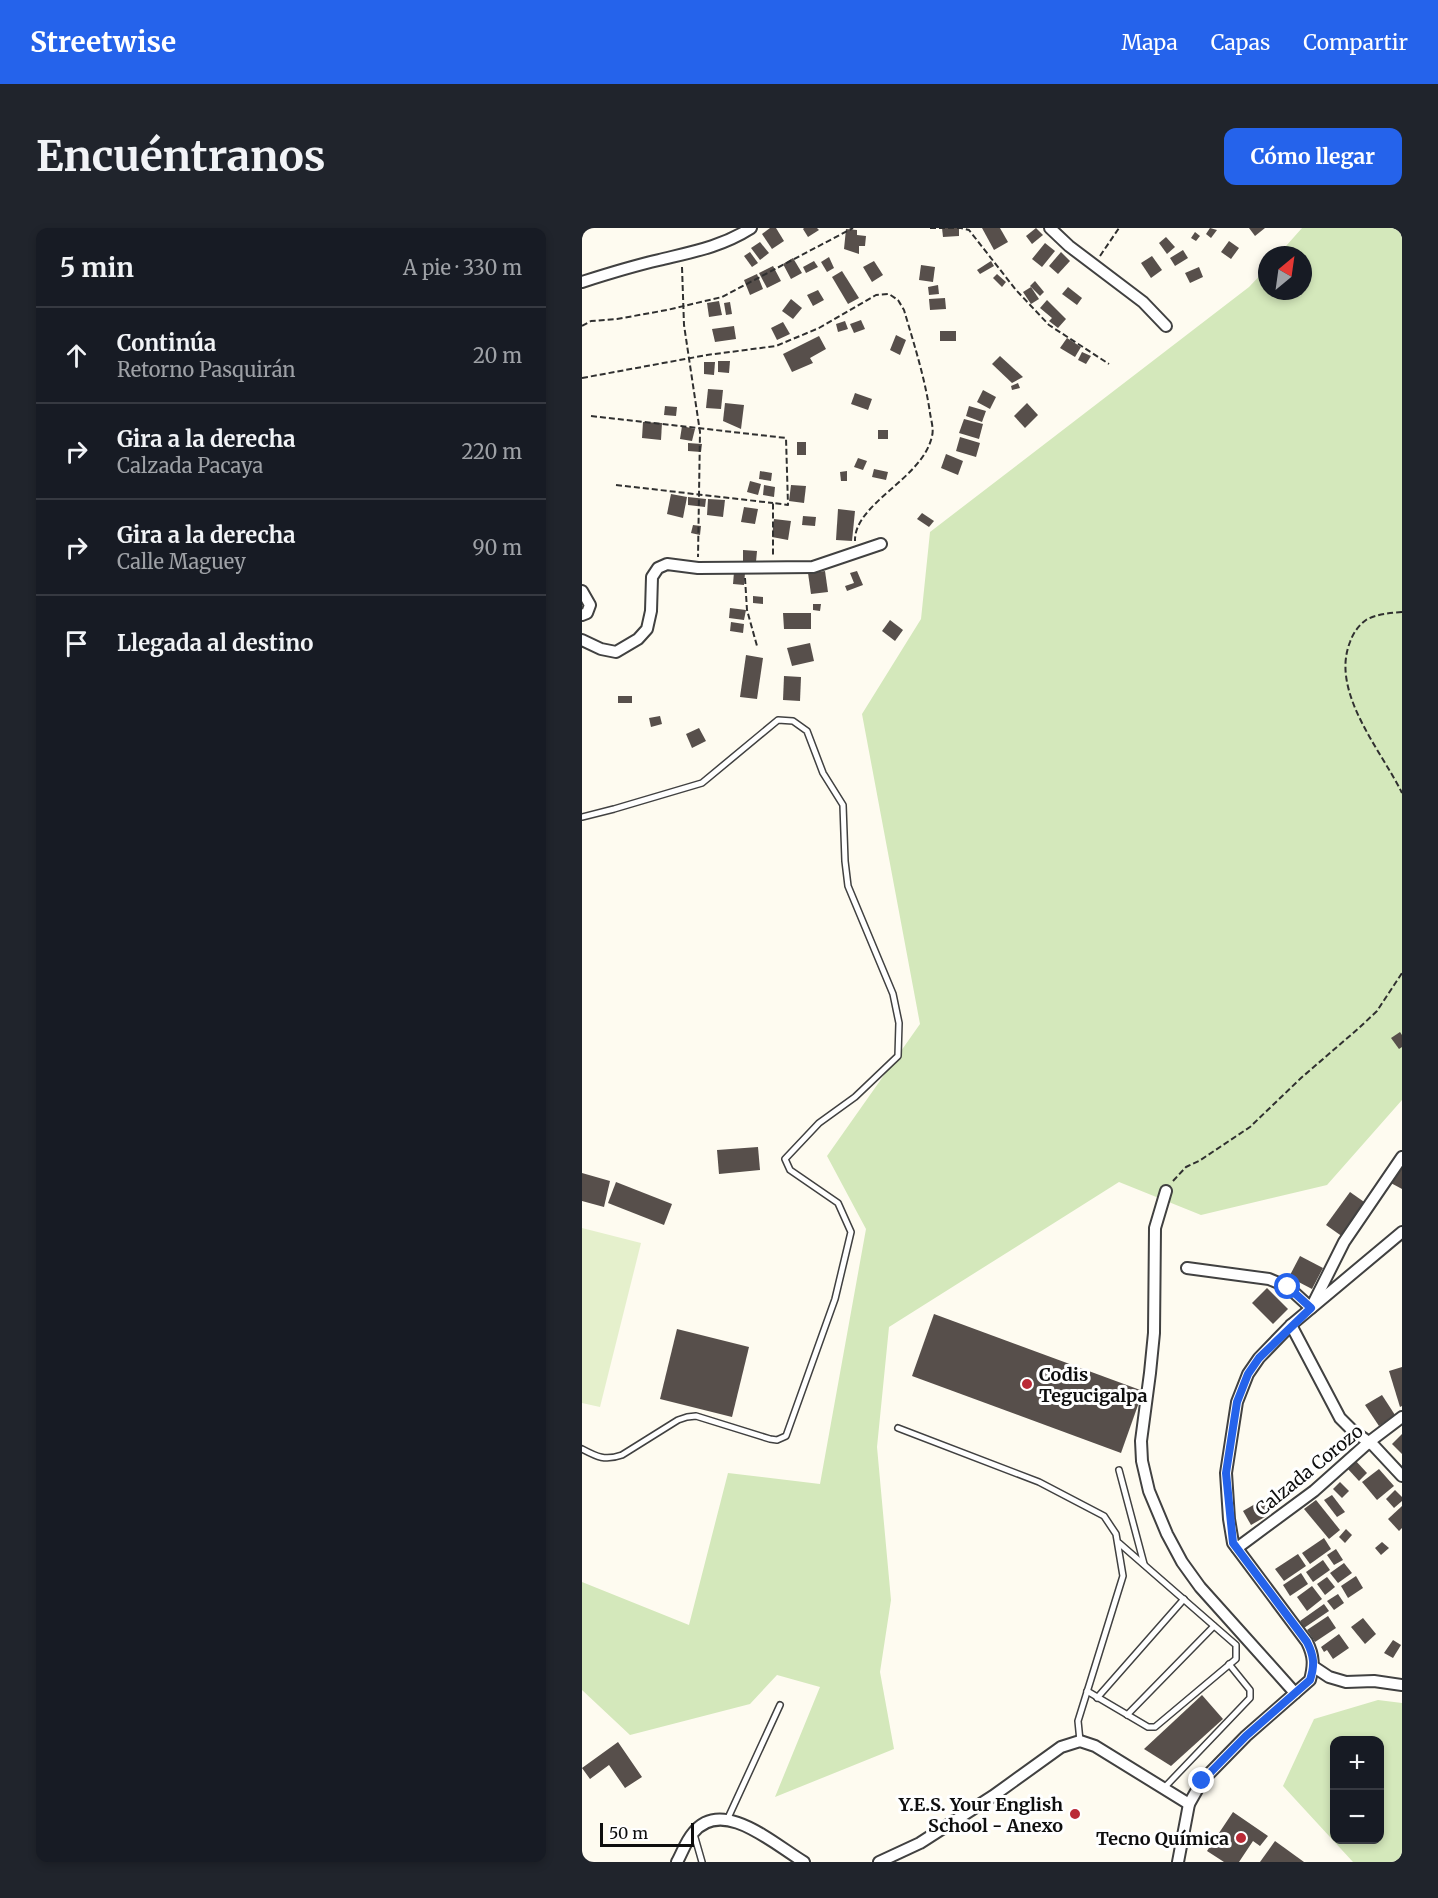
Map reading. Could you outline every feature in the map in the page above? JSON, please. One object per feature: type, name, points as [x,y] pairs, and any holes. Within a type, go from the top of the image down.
[{"type":"street","points":[[582,282],[705,250],[751,228]]},
{"type":"street","points":[[1050,228],[1069,246],[1143,302],[1166,326]]},
{"type":"street","points":[[582,640],[601,649],[616,652],[638,639],[647,629],[651,611],[652,577],[658,568],[667,564],[698,568],[744,569],[813,567],[881,544]]},
{"type":"street","points":[[582,591],[590,605],[587,613],[582,615]]},
{"type":"street","points":[[1311,1308],[1344,1242],[1402,1157]]},
{"type":"street","points":[[1166,1191],[1155,1228],[1154,1333],[1141,1441],[1142,1461],[1149,1491],[1167,1534],[1182,1562],[1200,1587],[1295,1694]]},
{"type":"street","points":[[1178,1862],[1189,1804],[1202,1781],[1246,1736],[1310,1680],[1314,1667],[1314,1654],[1307,1642],[1233,1543],[1226,1473],[1237,1402],[1248,1374],[1259,1358],[1291,1325],[1402,1232]]},
{"type":"street","points":[[1187,1268],[1269,1279],[1288,1287],[1311,1308]]},
{"type":"street","points":[[1291,1325],[1340,1418],[1369,1442],[1402,1476]]},
{"type":"street","name":"Calzada Corozo","points":[[1237,1548],[1314,1491],[1369,1442],[1402,1417]]},
{"type":"street","points":[[1314,1667],[1329,1677],[1346,1682],[1374,1681],[1402,1685]]},
{"type":"street","points":[[879,1862],[920,1843],[993,1796],[1061,1748],[1080,1741],[1095,1746],[1189,1804]]},
{"type":"street","points":[[677,1862],[693,1832],[709,1819],[728,1818],[804,1862]]},
{"type":"lane","points":[[582,817],[702,783],[778,720],[793,722],[807,731],[823,773],[843,805],[848,886],[893,994],[899,1023],[898,1056],[855,1097],[819,1123],[785,1159],[790,1170],[838,1203],[851,1232],[835,1299],[786,1436],[777,1440],[770,1439],[696,1416],[678,1420],[622,1455],[613,1458],[604,1460],[582,1449]]},
{"type":"lane","points":[[898,1428],[1039,1482],[1104,1516],[1116,1534],[1123,1576],[1078,1721],[1080,1741]]},
{"type":"lane","points":[[1119,1470],[1144,1564]]},
{"type":"lane","points":[[1087,1692],[1148,1727],[1155,1727],[1236,1659],[1236,1645],[1117,1542]]},
{"type":"lane","points":[[1097,1698],[1184,1599]]},
{"type":"lane","points":[[1127,1715],[1214,1626]]},
{"type":"lane","points":[[1164,1788],[1250,1698],[1250,1690],[1229,1664]]},
{"type":"lane","points":[[728,1818],[780,1705]]},
{"type":"lane","points":[[693,1832],[702,1862]]},
{"type":"path","points":[[582,326],[591,321],[617,319],[683,307],[722,297],[853,228]]},
{"type":"path","points":[[930,228],[969,230],[1016,290],[1049,326],[1109,364]]},
{"type":"path","points":[[1094,264],[1119,228]]},
{"type":"path","points":[[681,255],[683,307],[699,429],[698,568]]},
{"type":"path","points":[[582,378],[707,354],[777,346],[819,328],[876,295],[889,294],[898,300],[904,310],[928,397],[933,434],[928,450],[904,479],[866,513],[858,524],[855,535],[855,553]]},
{"type":"path","points":[[591,416],[786,438],[788,505],[616,485]]},
{"type":"path","points":[[773,503],[773,569]]},
{"type":"path","points":[[744,569],[747,610],[757,646]]},
{"type":"path","points":[[1402,612],[1373,617],[1365,621],[1351,639],[1345,656],[1347,680],[1362,724],[1402,793]]},
{"type":"path","points":[[1166,1191],[1176,1176],[1186,1167],[1199,1161],[1250,1127],[1301,1078],[1359,1028],[1377,1011],[1402,973]]},
{"type":"green space","points":[[1302,228],[1402,228],[1402,1100],[1327,1185],[1201,1215],[1119,1182],[889,1327],[877,1447],[891,1600],[880,1672],[894,1749],[775,1797],[820,1687],[777,1675],[750,1704],[630,1735],[582,1690],[582,1582],[689,1625],[728,1473],[820,1484],[866,1229],[827,1156],[920,1024],[862,714],[921,619],[930,532],[1249,287],[1258,278],[1258,300],[1312,300],[1312,246],[1286,246]]},
{"type":"green space","points":[[582,1228],[641,1243],[600,1407],[582,1403]]},
{"type":"green space","points":[[1378,1700],[1402,1703],[1402,1862],[1353,1862],[1336,1844],[1384,1844],[1384,1736],[1330,1736],[1330,1837],[1283,1786],[1314,1719]]},
{"type":"building","points":[[770,228],[776,228],[784,241],[772,249],[762,234]]},
{"type":"building","points":[[804,228],[817,228],[819,230],[808,237]]},
{"type":"building","points":[[942,228],[959,228],[959,236],[943,237]]},
{"type":"building","points":[[982,228],[1000,228],[1008,242],[994,250]]},
{"type":"building","points":[[1036,228],[1043,235],[1032,244],[1026,236]]},
{"type":"building","points":[[1210,228],[1217,230],[1211,238],[1206,234]]},
{"type":"building","points":[[1249,228],[1265,228],[1255,236]]},
{"type":"building","points":[[846,229],[857,230],[857,235],[866,236],[865,246],[859,246],[859,254],[844,249]]},
{"type":"building","points":[[1195,232],[1200,236],[1196,241],[1191,238]]},
{"type":"building","points":[[1166,237],[1175,247],[1167,254],[1159,243]]},
{"type":"building","points":[[1229,241],[1239,248],[1231,259],[1221,252]]},
{"type":"building","points":[[760,242],[769,253],[760,260],[751,248]]},
{"type":"building","points":[[1045,243],[1055,251],[1042,267],[1032,259]]},
{"type":"building","points":[[1183,250],[1188,258],[1175,266],[1170,258]]},
{"type":"building","points":[[750,252],[758,263],[752,267],[744,256]]},
{"type":"building","points":[[1061,252],[1070,261],[1058,274],[1049,266]]},
{"type":"building","points":[[1152,256],[1162,270],[1151,278],[1141,263]]},
{"type":"building","points":[[829,257],[834,268],[827,272],[821,262]]},
{"type":"building","points":[[793,258],[802,273],[791,279],[783,264]]},
{"type":"building","points":[[814,261],[818,267],[806,273],[803,267]]},
{"type":"building","points":[[874,261],[883,275],[872,282],[863,267]]},
{"type":"building","points":[[991,261],[994,266],[980,274],[977,270]]},
{"type":"building","points":[[921,265],[935,267],[933,282],[919,280]]},
{"type":"building","points":[[773,266],[781,281],[767,288],[759,273]]},
{"type":"building","points":[[1199,267],[1203,277],[1190,283],[1185,273]]},
{"type":"building","points":[[842,271],[859,298],[848,304],[832,277]]},
{"type":"building","points":[[757,274],[763,289],[750,295],[744,280]]},
{"type":"building","points":[[997,274],[1006,282],[1002,287],[993,278]]},
{"type":"building","points":[[1035,281],[1044,292],[1040,296],[1030,286]]},
{"type":"building","points":[[938,285],[939,294],[929,295],[928,287]]},
{"type":"building","points":[[1031,287],[1039,299],[1031,304],[1023,292]]},
{"type":"building","points":[[1068,287],[1082,298],[1077,305],[1062,294]]},
{"type":"building","points":[[818,290],[824,300],[813,306],[807,295]]},
{"type":"building","points":[[945,298],[946,309],[930,310],[929,299]]},
{"type":"building","points":[[791,299],[802,308],[793,319],[782,311]]},
{"type":"building","points":[[1047,300],[1066,319],[1058,328],[1049,321],[1052,318],[1040,308]]},
{"type":"building","points":[[719,301],[722,315],[709,317],[707,303]]},
{"type":"building","points":[[730,302],[732,314],[726,315],[724,303]]},
{"type":"building","points":[[861,320],[865,329],[854,333],[850,324]]},
{"type":"building","points":[[845,321],[848,329],[838,332],[836,324]]},
{"type":"building","points":[[783,322],[790,334],[777,340],[771,328]]},
{"type":"building","points":[[734,326],[736,339],[715,342],[712,329]]},
{"type":"building","points":[[940,331],[956,331],[956,341],[940,341]]},
{"type":"building","points":[[896,335],[906,340],[900,355],[890,350]]},
{"type":"building","points":[[819,336],[826,349],[810,358],[813,363],[792,372],[783,354]]},
{"type":"building","points":[[1067,338],[1081,347],[1075,357],[1060,348]]},
{"type":"building","points":[[1082,352],[1091,356],[1086,364],[1078,360]]},
{"type":"building","points":[[1000,356],[1023,377],[1012,383],[992,364]]},
{"type":"building","points":[[718,361],[730,361],[729,373],[718,372]]},
{"type":"building","points":[[704,362],[715,362],[714,375],[704,374]]},
{"type":"building","points":[[1018,383],[1020,388],[1012,390],[1011,386]]},
{"type":"building","points":[[708,389],[723,390],[721,409],[706,408]]},
{"type":"building","points":[[983,390],[996,397],[990,409],[977,402]]},
{"type":"building","points":[[855,393],[872,399],[868,410],[851,404]]},
{"type":"building","points":[[725,403],[744,405],[741,429],[723,421]]},
{"type":"building","points":[[1027,403],[1038,415],[1025,428],[1014,416]]},
{"type":"building","points":[[665,406],[677,407],[676,416],[664,415]]},
{"type":"building","points":[[969,406],[986,411],[982,422],[966,416]]},
{"type":"building","points":[[964,419],[983,424],[979,439],[959,433]]},
{"type":"building","points":[[643,422],[662,423],[661,440],[642,438]]},
{"type":"building","points":[[682,426],[695,429],[692,441],[680,439]]},
{"type":"building","points":[[878,430],[888,430],[888,439],[878,439]]},
{"type":"building","points":[[960,437],[980,443],[976,457],[956,451]]},
{"type":"building","points":[[797,442],[806,442],[806,455],[797,455]]},
{"type":"building","points":[[688,443],[702,444],[701,452],[688,451]]},
{"type":"building","points":[[946,454],[963,461],[958,475],[941,468]]},
{"type":"building","points":[[858,458],[867,461],[863,470],[854,467]]},
{"type":"building","points":[[874,469],[888,472],[886,480],[872,477]]},
{"type":"building","points":[[760,471],[772,473],[771,481],[759,479]]},
{"type":"building","points":[[847,471],[847,481],[841,481],[840,472]]},
{"type":"building","points":[[750,481],[761,484],[758,495],[747,492]]},
{"type":"building","points":[[764,485],[775,487],[774,497],[763,495]]},
{"type":"building","points":[[791,485],[806,486],[804,503],[789,501]]},
{"type":"building","points":[[671,494],[687,497],[683,518],[667,514]]},
{"type":"building","points":[[688,497],[706,499],[705,507],[688,505]]},
{"type":"building","points":[[708,499],[725,500],[723,517],[707,515]]},
{"type":"building","points":[[744,507],[758,509],[755,524],[741,522]]},
{"type":"building","points":[[838,509],[855,511],[852,541],[836,540]]},
{"type":"building","points":[[922,513],[934,521],[929,527],[917,519]]},
{"type":"building","points":[[803,516],[816,517],[815,526],[802,525]]},
{"type":"building","points":[[774,519],[791,521],[788,540],[772,537]]},
{"type":"building","points":[[693,525],[701,526],[700,535],[691,533]]},
{"type":"building","points":[[743,550],[757,551],[756,562],[743,561]]},
{"type":"building","points":[[825,571],[828,592],[811,594],[808,573]]},
{"type":"building","points":[[857,571],[863,585],[847,591],[845,586],[854,583],[850,573]]},
{"type":"building","points":[[734,572],[745,573],[744,585],[733,584]]},
{"type":"building","points":[[753,596],[763,597],[763,604],[753,603]]},
{"type":"building","points":[[813,604],[821,604],[820,611],[813,610]]},
{"type":"building","points":[[730,608],[746,610],[744,620],[729,618]]},
{"type":"building","points":[[783,613],[811,613],[811,629],[784,629]]},
{"type":"building","points":[[890,620],[903,630],[895,641],[882,631]]},
{"type":"building","points":[[731,622],[744,624],[743,633],[730,631]]},
{"type":"building","points":[[810,643],[814,661],[792,666],[787,648]]},
{"type":"building","points":[[746,655],[763,658],[757,699],[740,697]]},
{"type":"building","points":[[784,676],[801,677],[800,701],[783,700]]},
{"type":"building","points":[[618,696],[632,696],[632,703],[618,703]]},
{"type":"building","points":[[660,716],[662,724],[651,727],[649,718]]},
{"type":"building","points":[[699,728],[706,741],[692,748],[686,734]]},
{"type":"building","points":[[1400,1032],[1402,1047],[1399,1049],[1391,1038]]},
{"type":"building","points":[[758,1147],[760,1170],[719,1174],[717,1150]]},
{"type":"building","points":[[1402,1162],[1402,1189],[1389,1182]]},
{"type":"building","points":[[582,1173],[610,1181],[604,1207],[582,1201]]},
{"type":"building","points":[[616,1182],[672,1204],[664,1225],[608,1203]]},
{"type":"building","points":[[1350,1192],[1367,1204],[1343,1237],[1326,1225]]},
{"type":"building","points":[[1300,1256],[1323,1268],[1312,1289],[1289,1277]]},
{"type":"building","points":[[1267,1288],[1288,1309],[1273,1324],[1252,1303]]},
{"type":"building","name":"Codis Tegucigalpa","points":[[934,1314],[1143,1391],[1121,1453],[912,1376]]},
{"type":"building","points":[[677,1329],[749,1347],[732,1417],[660,1399]]},
{"type":"building","points":[[1402,1367],[1402,1406],[1400,1407],[1389,1371]]},
{"type":"building","points":[[1382,1395],[1395,1415],[1379,1426],[1365,1405]]},
{"type":"building","points":[[1402,1434],[1402,1454],[1392,1444]]},
{"type":"building","points":[[1355,1460],[1367,1473],[1359,1481],[1347,1468]]},
{"type":"building","points":[[1379,1469],[1394,1486],[1377,1500],[1362,1482]]},
{"type":"building","points":[[1340,1482],[1349,1491],[1342,1498],[1333,1489]]},
{"type":"building","points":[[1395,1490],[1402,1497],[1402,1501],[1394,1508],[1386,1499]]},
{"type":"building","points":[[1332,1495],[1345,1512],[1337,1517],[1324,1500]]},
{"type":"building","points":[[1262,1500],[1270,1514],[1251,1525],[1243,1511]]},
{"type":"building","points":[[1316,1500],[1340,1530],[1329,1539],[1304,1509]]},
{"type":"building","points":[[1402,1506],[1402,1528],[1399,1531],[1388,1519]]},
{"type":"building","points":[[1346,1529],[1352,1535],[1345,1543],[1339,1537]]},
{"type":"building","points":[[1324,1538],[1331,1549],[1310,1564],[1302,1553]]},
{"type":"building","points":[[1382,1542],[1389,1548],[1381,1555],[1375,1548]]},
{"type":"building","points":[[1336,1549],[1343,1560],[1334,1565],[1327,1555]]},
{"type":"building","points":[[1298,1554],[1306,1566],[1284,1581],[1275,1569]]},
{"type":"building","points":[[1323,1560],[1330,1570],[1313,1582],[1306,1572]]},
{"type":"building","points":[[1344,1563],[1352,1573],[1338,1583],[1330,1573]]},
{"type":"building","points":[[1301,1573],[1308,1584],[1290,1596],[1283,1585]]},
{"type":"building","points":[[1356,1576],[1363,1588],[1348,1598],[1341,1586]]},
{"type":"building","points":[[1327,1577],[1335,1587],[1325,1595],[1317,1584]]},
{"type":"building","points":[[1312,1586],[1322,1599],[1307,1611],[1297,1597]]},
{"type":"building","points":[[1338,1594],[1344,1603],[1334,1610],[1327,1601]]},
{"type":"building","points":[[1324,1604],[1329,1611],[1304,1628],[1300,1621]]},
{"type":"building","points":[[1328,1616],[1336,1628],[1315,1642],[1307,1630]]},
{"type":"building","points":[[1363,1618],[1376,1634],[1365,1644],[1351,1627]]},
{"type":"building","points":[[1339,1634],[1349,1648],[1333,1659],[1327,1650],[1324,1652],[1321,1647]]},
{"type":"building","points":[[1393,1640],[1401,1645],[1393,1658],[1384,1653]]},
{"type":"building","points":[[1202,1695],[1223,1719],[1171,1766],[1144,1749]]},
{"type":"building","points":[[618,1742],[642,1777],[625,1788],[609,1765],[590,1779],[582,1768]]},
{"type":"building","name":"Tecno Química","points":[[1233,1812],[1268,1836],[1260,1846],[1253,1841],[1239,1862],[1224,1862],[1207,1851]]},
{"type":"building","name":"Tecno Química","points":[[1275,1841],[1304,1862],[1260,1862]]},
{"type":"place","name":"Codis Tegucigalpa","points":[[1027,1384]]},
{"type":"place","name":"Y.E.S. Your English School - Anexo","points":[[1075,1814]]},
{"type":"place","name":"Tecno Química","points":[[1241,1838]]},
{"type":"route","points":[[1202,1781],[1246,1736],[1310,1680],[1314,1667],[1314,1654],[1307,1642],[1233,1543],[1229,1519],[1226,1473],[1237,1402],[1248,1374],[1259,1358],[1311,1308],[1288,1287]]}]
